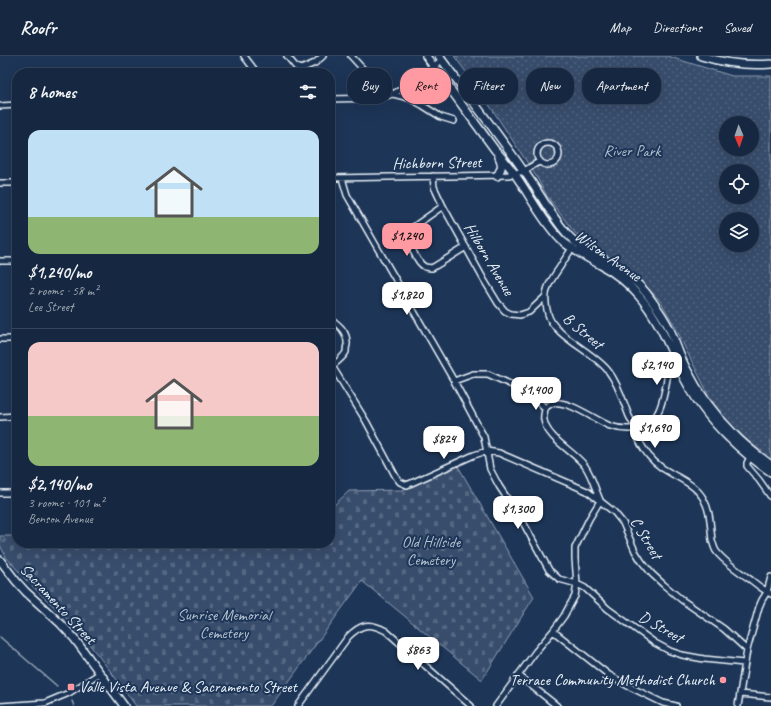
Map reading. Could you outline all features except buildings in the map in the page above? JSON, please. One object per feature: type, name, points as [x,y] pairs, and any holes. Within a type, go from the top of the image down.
[{"type":"main road","points":[[426,56],[495,150],[502,164],[502,168],[498,176]]},
{"type":"main road","points":[[701,56],[714,60],[735,63],[755,65],[771,64]]},
{"type":"main road","points":[[721,56],[771,60]]},
{"type":"main road","name":"Wilson Avenue","points":[[440,58],[502,139],[552,215],[569,236],[574,246]]},
{"type":"main road","name":"Wilson Avenue","points":[[495,150],[515,174],[548,223],[562,240],[574,246],[589,259],[610,271],[628,284],[640,296],[664,333],[680,362],[686,380],[706,412],[728,438],[750,457],[771,472]]},
{"type":"main road","name":"Wilson Avenue","points":[[680,362],[686,368],[700,393],[723,422],[742,442],[771,465]]},
{"type":"main road","name":"Sacramento Street","points":[[0,560],[26,592],[74,638],[124,706]]},
{"type":"street","points":[[244,56],[253,68]]},
{"type":"street","points":[[287,56],[296,68]]},
{"type":"street","points":[[303,68],[314,63],[323,56]]},
{"type":"street","points":[[352,56],[373,80],[393,94],[409,98],[441,117],[454,121]]},
{"type":"street","points":[[335,99],[379,98],[393,94],[434,66],[440,58]]},
{"type":"street","points":[[0,106],[12,106]]},
{"type":"street","name":"Hichborn Street","points":[[547,143],[556,145],[559,153],[556,161],[546,164],[540,161],[538,154],[539,147],[547,143]]},
{"type":"street","name":"Hichborn Street","points":[[335,178],[498,176],[515,174],[524,171],[540,161]]},
{"type":"street","name":"Hilborn Avenue","points":[[433,176],[434,187],[443,206],[498,303],[511,314],[520,316],[529,312],[545,297]]},
{"type":"street","name":"D Street","points":[[342,178],[347,195],[454,381],[484,437],[490,469],[493,475],[524,524],[549,570],[559,579],[585,588],[608,609],[656,643],[670,651],[704,659],[744,663]]},
{"type":"street","points":[[0,184],[12,183]]},
{"type":"street","points":[[443,206],[409,230],[408,235],[410,245],[420,263],[426,267],[432,268],[466,247]]},
{"type":"street","name":"B Street","points":[[574,246],[548,283],[545,297],[548,316],[553,324],[573,343],[597,359],[610,373],[617,384],[636,429],[637,436],[648,455],[660,468],[690,485],[698,491],[704,499],[709,512],[712,540],[716,550],[723,559],[769,593]]},
{"type":"street","points":[[0,261],[12,261]]},
{"type":"street","points":[[335,322],[344,331],[347,341],[346,352],[335,363]]},
{"type":"street","points":[[0,339],[12,339]]},
{"type":"street","points":[[545,408],[553,403],[566,404],[610,426],[624,430],[644,427],[653,420],[660,407],[669,366],[680,362]]},
{"type":"street","points":[[335,372],[366,421],[400,482],[407,485],[487,451]]},
{"type":"street","points":[[454,381],[473,374],[488,374],[534,397],[545,408]]},
{"type":"street","points":[[496,706],[536,651],[553,632],[575,596],[577,584],[575,548],[588,519],[600,501],[585,466],[578,457],[549,432],[544,422],[545,408]]},
{"type":"street","points":[[0,417],[12,416]]},
{"type":"street","name":"C Street","points":[[487,451],[499,453],[587,491],[614,512],[623,523],[635,551],[652,574],[682,600],[724,629],[747,650]]},
{"type":"street","points":[[750,457],[747,466],[771,497]]},
{"type":"street","points":[[0,493],[12,493]]},
{"type":"street","points":[[769,593],[771,577]]},
{"type":"street","points":[[738,706],[747,650],[762,600],[769,593],[771,586]]},
{"type":"street","points":[[298,706],[348,637],[356,629],[366,626],[376,626],[386,631],[471,706]]},
{"type":"street","points":[[553,632],[609,675],[667,705],[676,706]]},
{"type":"street","points":[[0,706],[45,703],[69,693],[100,673]]},
{"type":"street","points":[[518,675],[557,706]]},
{"type":"street","points":[[740,694],[771,697]]},
{"type":"green space","name":"River Park","points":[[454,56],[667,56],[732,76],[771,76],[771,461],[739,435],[718,413],[677,330],[661,302],[623,265],[582,240],[547,196],[536,176],[489,104],[518,104],[518,68],[463,68]]},
{"type":"green space","name":"Sunrise Memorial Cemetery","points":[[458,466],[534,597],[482,680],[362,581],[271,706],[136,706],[89,644],[65,617],[27,581],[6,557],[0,545],[0,536],[12,536],[12,548],[335,548],[335,504],[349,491],[402,490]]},
{"type":"waterway","points":[[0,637],[57,686]]},
{"type":"waterway","points":[[72,701],[74,706]]},
{"type":"place","name":"Terrace Community Methodist Church","points":[[723,680]]},
{"type":"place","name":"Valle Vista Avenue & Sacramento Street","points":[[71,687]]},
{"type":"park label","name":"Old Hillside Cemetery","points":[[431,551]]}]
